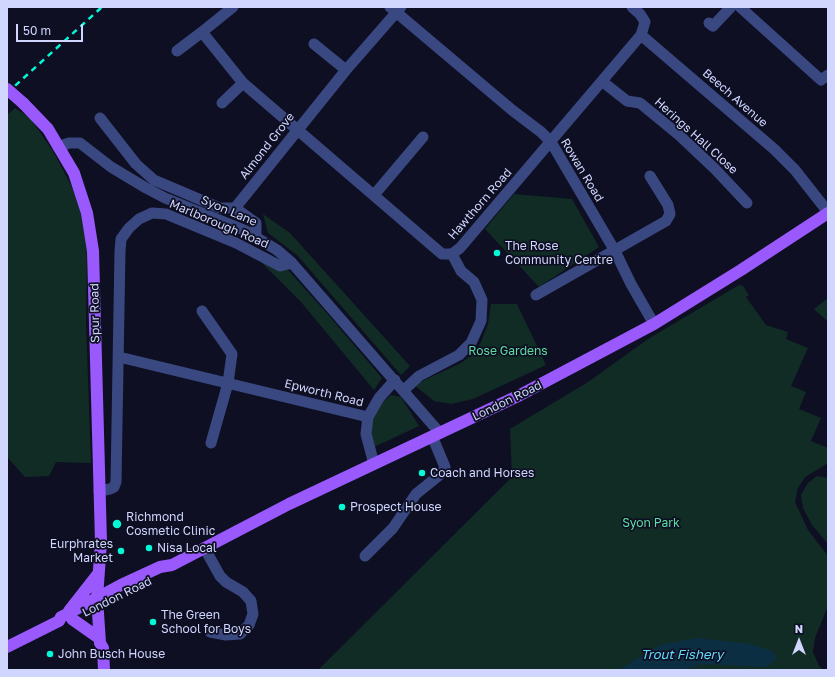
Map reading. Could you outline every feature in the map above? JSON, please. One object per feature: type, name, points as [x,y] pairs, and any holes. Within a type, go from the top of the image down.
[{"type":"main road","name":"Spur Road","points":[[7,89],[48,129],[74,173],[87,213],[93,251],[99,490],[99,569],[102,601],[101,643],[104,670]]},
{"type":"main road","name":"London Road","points":[[7,647],[102,601],[160,567],[172,565],[289,504],[520,395],[654,324],[741,270],[828,212]]},
{"type":"main road","points":[[99,569],[66,618],[101,643]]},
{"type":"street","points":[[177,51],[233,7]]},
{"type":"street","points":[[632,7],[640,14],[645,22],[641,35]]},
{"type":"street","points":[[709,24],[712,26],[731,7]]},
{"type":"street","points":[[740,7],[821,80],[828,75]]},
{"type":"street","name":"Almond Grove","points":[[235,208],[297,129],[396,9]]},
{"type":"street","name":"Rowan Road","points":[[396,9],[551,142],[615,250],[631,284],[654,324]]},
{"type":"street","name":"Hawthorn Road","points":[[202,32],[243,84],[442,254],[452,254],[460,248],[603,82],[641,35]]},
{"type":"street","name":"Beech Avenue","points":[[641,35],[774,149],[795,170],[828,212]]},
{"type":"street","points":[[314,44],[346,70]]},
{"type":"street","name":"Herings Hall Close","points":[[603,82],[627,101],[640,103],[679,135],[715,169],[747,203]]},
{"type":"street","points":[[222,103],[243,84]]},
{"type":"street","points":[[100,118],[136,164],[154,180],[220,208],[235,208],[256,223],[256,237]]},
{"type":"street","points":[[374,195],[423,137]]},
{"type":"street","name":"Syon Lane","points":[[58,147],[69,143],[80,143],[111,167],[152,192],[256,237],[277,250],[292,263],[404,390],[436,434],[445,467],[442,473],[416,494],[384,531],[365,556]]},
{"type":"street","points":[[536,295],[666,221],[670,214],[668,205],[650,176]]},
{"type":"street","name":"Marlborough Road","points":[[99,490],[110,489],[114,487],[116,482],[121,239],[139,219],[152,213],[166,214],[236,243],[280,266],[292,263]]},
{"type":"street","points":[[404,390],[419,376],[459,355],[471,343],[481,321],[482,300],[480,294],[474,282],[461,271],[452,254]]},
{"type":"street","points":[[202,311],[232,354],[228,382],[211,443]]},
{"type":"street","name":"Epworth Road","points":[[119,357],[228,382],[368,417],[366,434],[374,464]]},
{"type":"street","points":[[368,417],[379,398],[395,380]]},
{"type":"street","points":[[205,549],[220,576],[226,582],[244,592],[252,601],[253,614],[249,625],[240,634],[226,635],[210,632]]},
{"type":"green space","points":[[15,108],[30,118],[53,151],[71,185],[80,206],[87,247],[86,323],[91,463],[56,462],[49,476],[25,477],[7,457],[7,115]]},
{"type":"green space","points":[[514,194],[572,199],[599,247],[539,287],[485,229]]},
{"type":"green space","points":[[263,214],[290,233],[410,366],[401,375],[297,255],[268,233]]},
{"type":"green space","points":[[260,261],[288,270],[325,311],[382,378],[374,390],[301,302]]},
{"type":"green space","name":"Syon Park","points":[[739,285],[743,286],[749,295],[746,297],[766,325],[788,332],[786,339],[808,348],[791,386],[806,392],[799,409],[821,418],[811,441],[828,448],[828,463],[805,477],[798,488],[795,502],[808,530],[828,556],[828,606],[815,638],[813,652],[819,666],[824,670],[318,670],[512,477],[510,429],[588,382],[648,339]]},
{"type":"green space","points":[[828,298],[828,322],[814,309]]},
{"type":"green space","name":"Rose Gardens","points":[[491,304],[517,304],[546,365],[473,399],[451,404],[434,401],[414,385],[461,363],[474,353],[481,342],[488,324]]},
{"type":"green space","points":[[391,395],[401,397],[419,426],[374,447],[370,431],[370,423],[376,408]]},
{"type":"green space","points":[[817,476],[828,478],[828,544],[812,525],[803,508],[801,495],[808,483]]},
{"type":"water","name":"Trout Fishery","points":[[697,638],[751,644],[772,651],[777,659],[767,667],[703,664],[684,670],[618,670],[660,645]]},
{"type":"railway","points":[[7,93],[102,7]]},
{"type":"place","name":"The Rose Community Centre","points":[[497,253]]},
{"type":"place","name":"Coach and Horses","points":[[422,473]]},
{"type":"place","name":"Prospect House","points":[[342,507]]},
{"type":"place","name":"Richmond Cosmetic Clinic","points":[[117,524]]},
{"type":"place","name":"Nisa Local","points":[[149,548]]},
{"type":"place","name":"Eurphrates Market","points":[[121,551]]},
{"type":"place","name":"The Green School for Boys","points":[[153,622]]},
{"type":"place","name":"John Busch House","points":[[50,654]]}]
